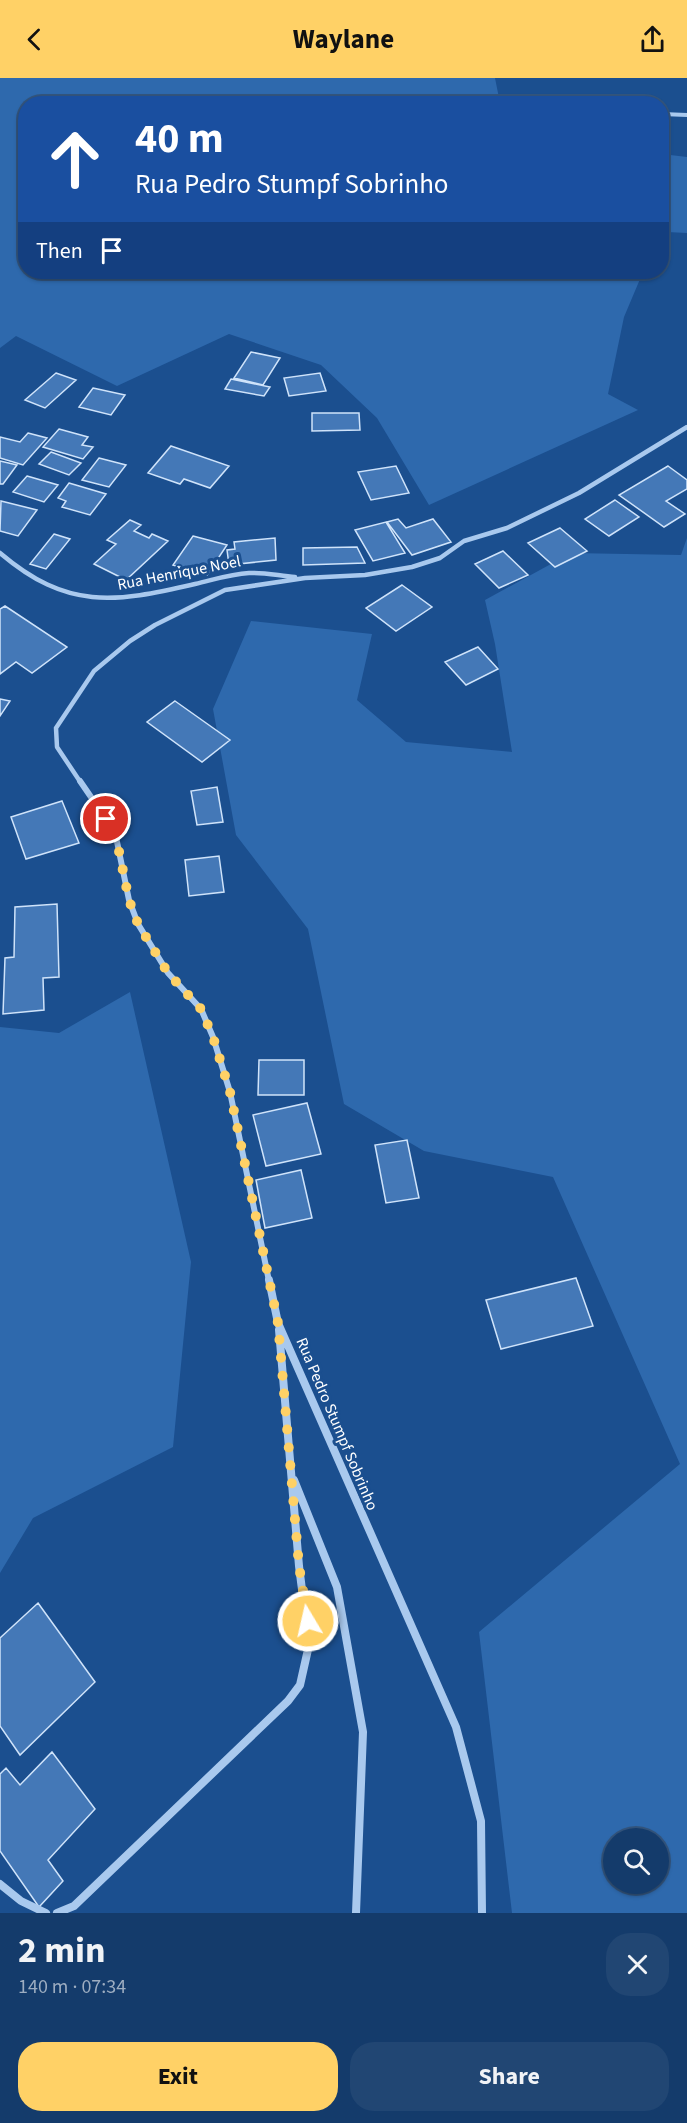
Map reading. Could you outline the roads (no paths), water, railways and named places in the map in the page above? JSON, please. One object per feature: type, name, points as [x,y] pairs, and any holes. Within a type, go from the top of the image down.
[{"type":"street","points":[[669,114],[687,115]]},
{"type":"street","name":"Rua Pedro Stumpf Sobrinho","points":[[482,1913],[482,1821],[456,1727],[278,1323],[230,1092],[213,1037],[201,1009],[168,973],[138,924],[129,900],[115,832],[99,805],[64,761],[57,747],[56,728],[94,671],[130,641],[155,625],[225,590],[305,578],[365,574],[412,567],[440,558],[464,541],[507,528],[579,493],[687,427]]},
{"type":"street","name":"Rua Henrique Noel","points":[[0,553],[27,578],[72,595],[91,599],[140,597],[249,573],[305,578]]},
{"type":"street","points":[[57,1913],[74,1906],[288,1701],[300,1685],[309,1646],[278,1323]]},
{"type":"street","points":[[291,1474],[338,1587],[363,1732],[356,1913]]},
{"type":"street","points":[[0,1884],[21,1901],[46,1913]]}]
